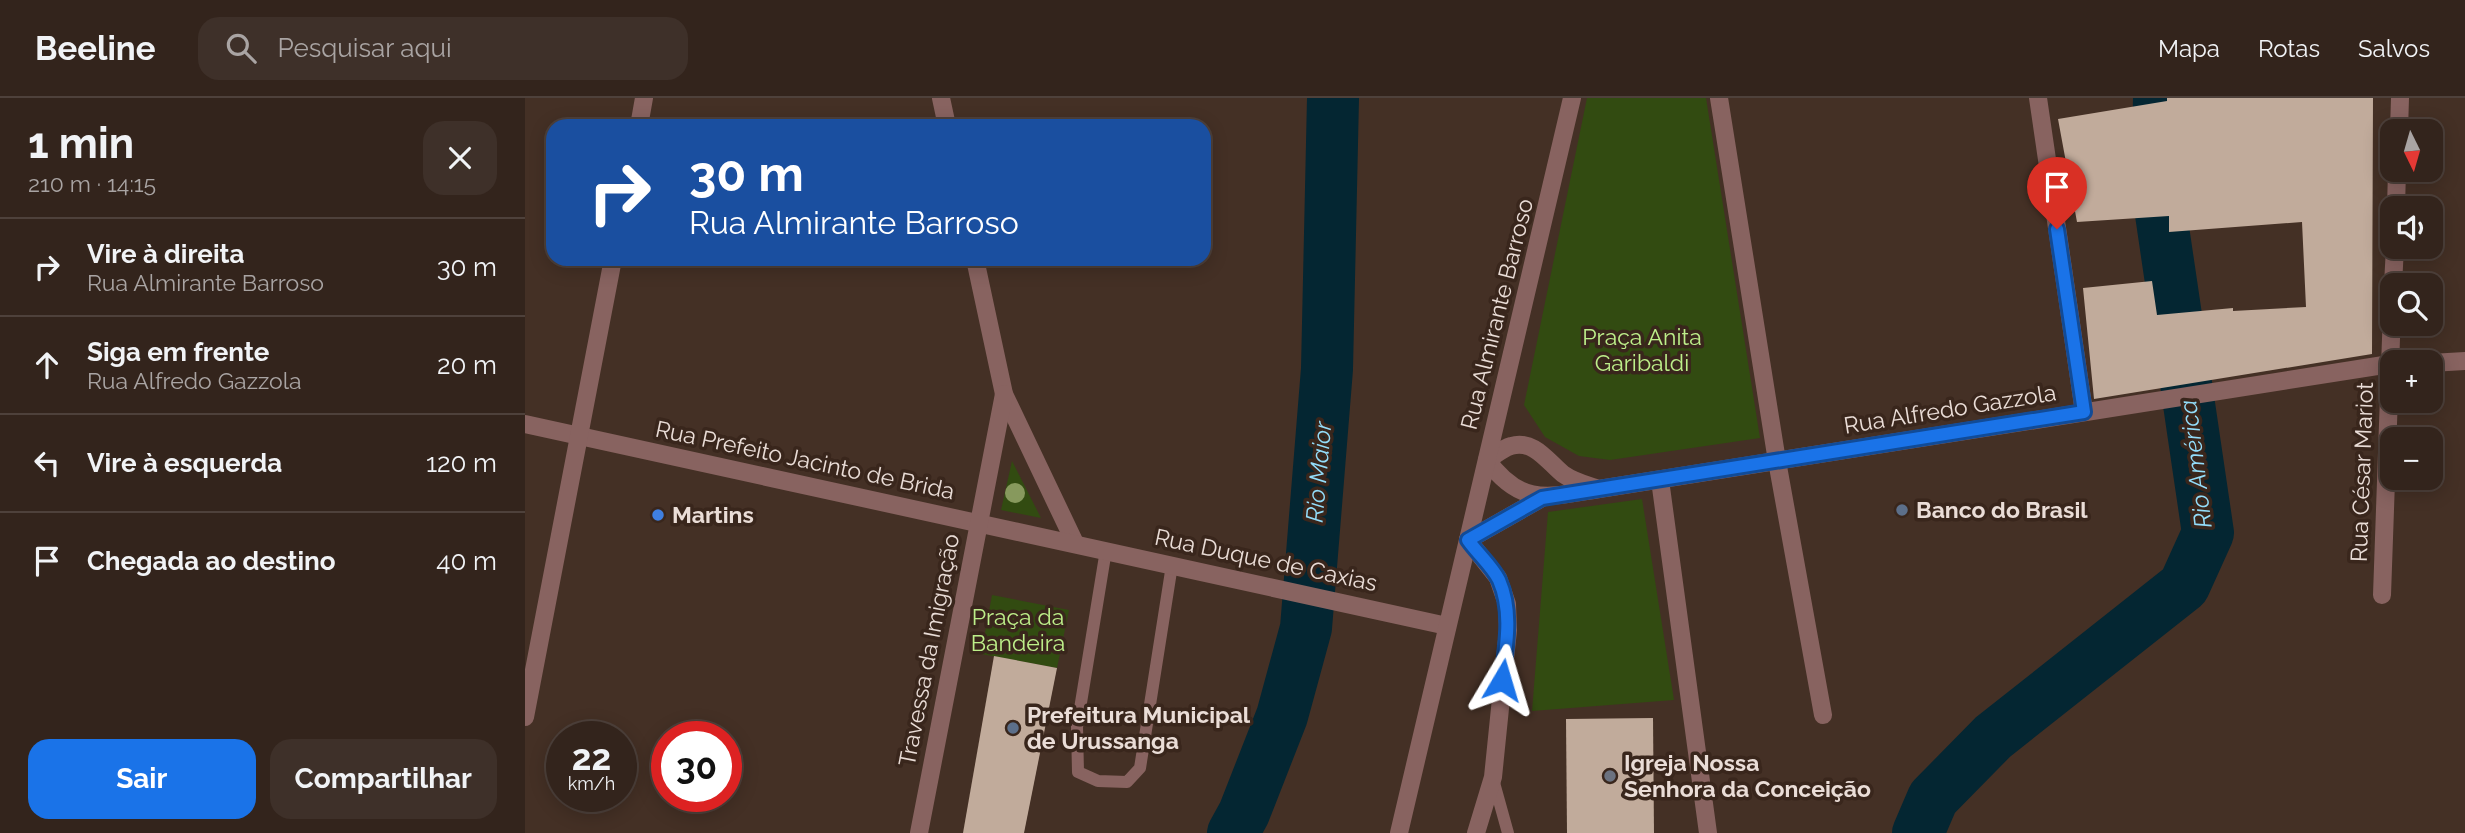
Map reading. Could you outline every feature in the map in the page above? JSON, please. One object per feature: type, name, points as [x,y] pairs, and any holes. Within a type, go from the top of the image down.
[{"type":"street","points":[[640,119],[644,98]]},
{"type":"street","points":[[941,98],[946,119]]},
{"type":"street","name":"Rua Almirante Barroso","points":[[1399,833],[1572,98]]},
{"type":"street","points":[[1719,98],[1777,461],[1823,715]]},
{"type":"street","points":[[2038,98],[2084,412]]},
{"type":"street","points":[[2399,119],[2400,98]]},
{"type":"street","points":[[525,717],[612,266]]},
{"type":"street","points":[[977,266],[1004,394],[1075,543]]},
{"type":"street","points":[[2443,362],[2465,361]]},
{"type":"street","name":"Rua Alfredo Gazzola","points":[[1542,498],[2380,366]]},
{"type":"street","name":"Travessa da Imigração","points":[[919,833],[1004,394]]},
{"type":"street","name":"Rua César Mariot","points":[[2382,595],[2389,413]]},
{"type":"street","name":"Rua Prefeito Jacinto de Brida","points":[[525,425],[1075,543]]},
{"type":"street","points":[[1542,498],[1517,489],[1497,474],[1487,460],[1511,446],[1523,445],[1537,450],[1562,473],[1579,483],[1599,489]]},
{"type":"street","points":[[1660,480],[1708,833]]},
{"type":"street","points":[[1476,833],[1493,777],[1508,630],[1507,604],[1498,578],[1468,540],[1542,498]]},
{"type":"street","name":"Rua Duque de Caxias","points":[[1075,543],[1447,626]]},
{"type":"lane","points":[[1106,550],[1077,727],[1078,772],[1098,781],[1127,782],[1140,768],[1172,565]]},
{"type":"lane","points":[[1493,777],[1508,833]]},
{"type":"green space","name":"Praça Anita Garibaldi","points":[[1587,98],[1706,98],[1760,438],[1610,460],[1579,456],[1545,437],[1524,405]]},
{"type":"green space","points":[[1012,461],[1041,518],[1001,510]]},
{"type":"green space","points":[[1642,499],[1674,700],[1532,711],[1548,512]]},
{"type":"green space","name":"Praça da Bandeira","points":[[992,595],[1069,610],[1057,668],[981,654]]},
{"type":"building","points":[[2167,98],[2373,98],[2372,354],[2094,399],[2083,288],[2152,281],[2157,315],[2233,308],[2233,311],[2306,307],[2302,222],[2169,232],[2169,216],[2077,222],[2058,119],[2167,101]]},
{"type":"building","name":"Prefeitura Municipal de Urussanga","points":[[994,656],[1057,668],[1024,833],[963,833]]},
{"type":"building","name":"Igreja Nossa Senhora da Conceição","points":[[1653,718],[1654,833],[1567,833],[1566,719]]},
{"type":"waterway","name":"Rio Maior","points":[[1233,833],[1244,813],[1282,716],[1306,628],[1327,369],[1333,98]]},
{"type":"waterway","name":"Rio América","points":[[1918,833],[1933,798],[1993,737],[2184,586],[2208,533],[2157,187],[2159,98]]},
{"type":"place","name":"Banco do Brasil","points":[[1902,510]]},
{"type":"place","name":"Martins","points":[[658,515]]},
{"type":"place","name":"Prefeitura Municipal de Urussanga","points":[[1013,728]]},
{"type":"place","name":"Igreja Nossa Senhora da Conceição","points":[[1610,776]]},
{"type":"route","points":[[1502,680],[1508,630],[1507,604],[1498,578],[1468,540],[1542,498],[2084,412],[2057,229]]}]
